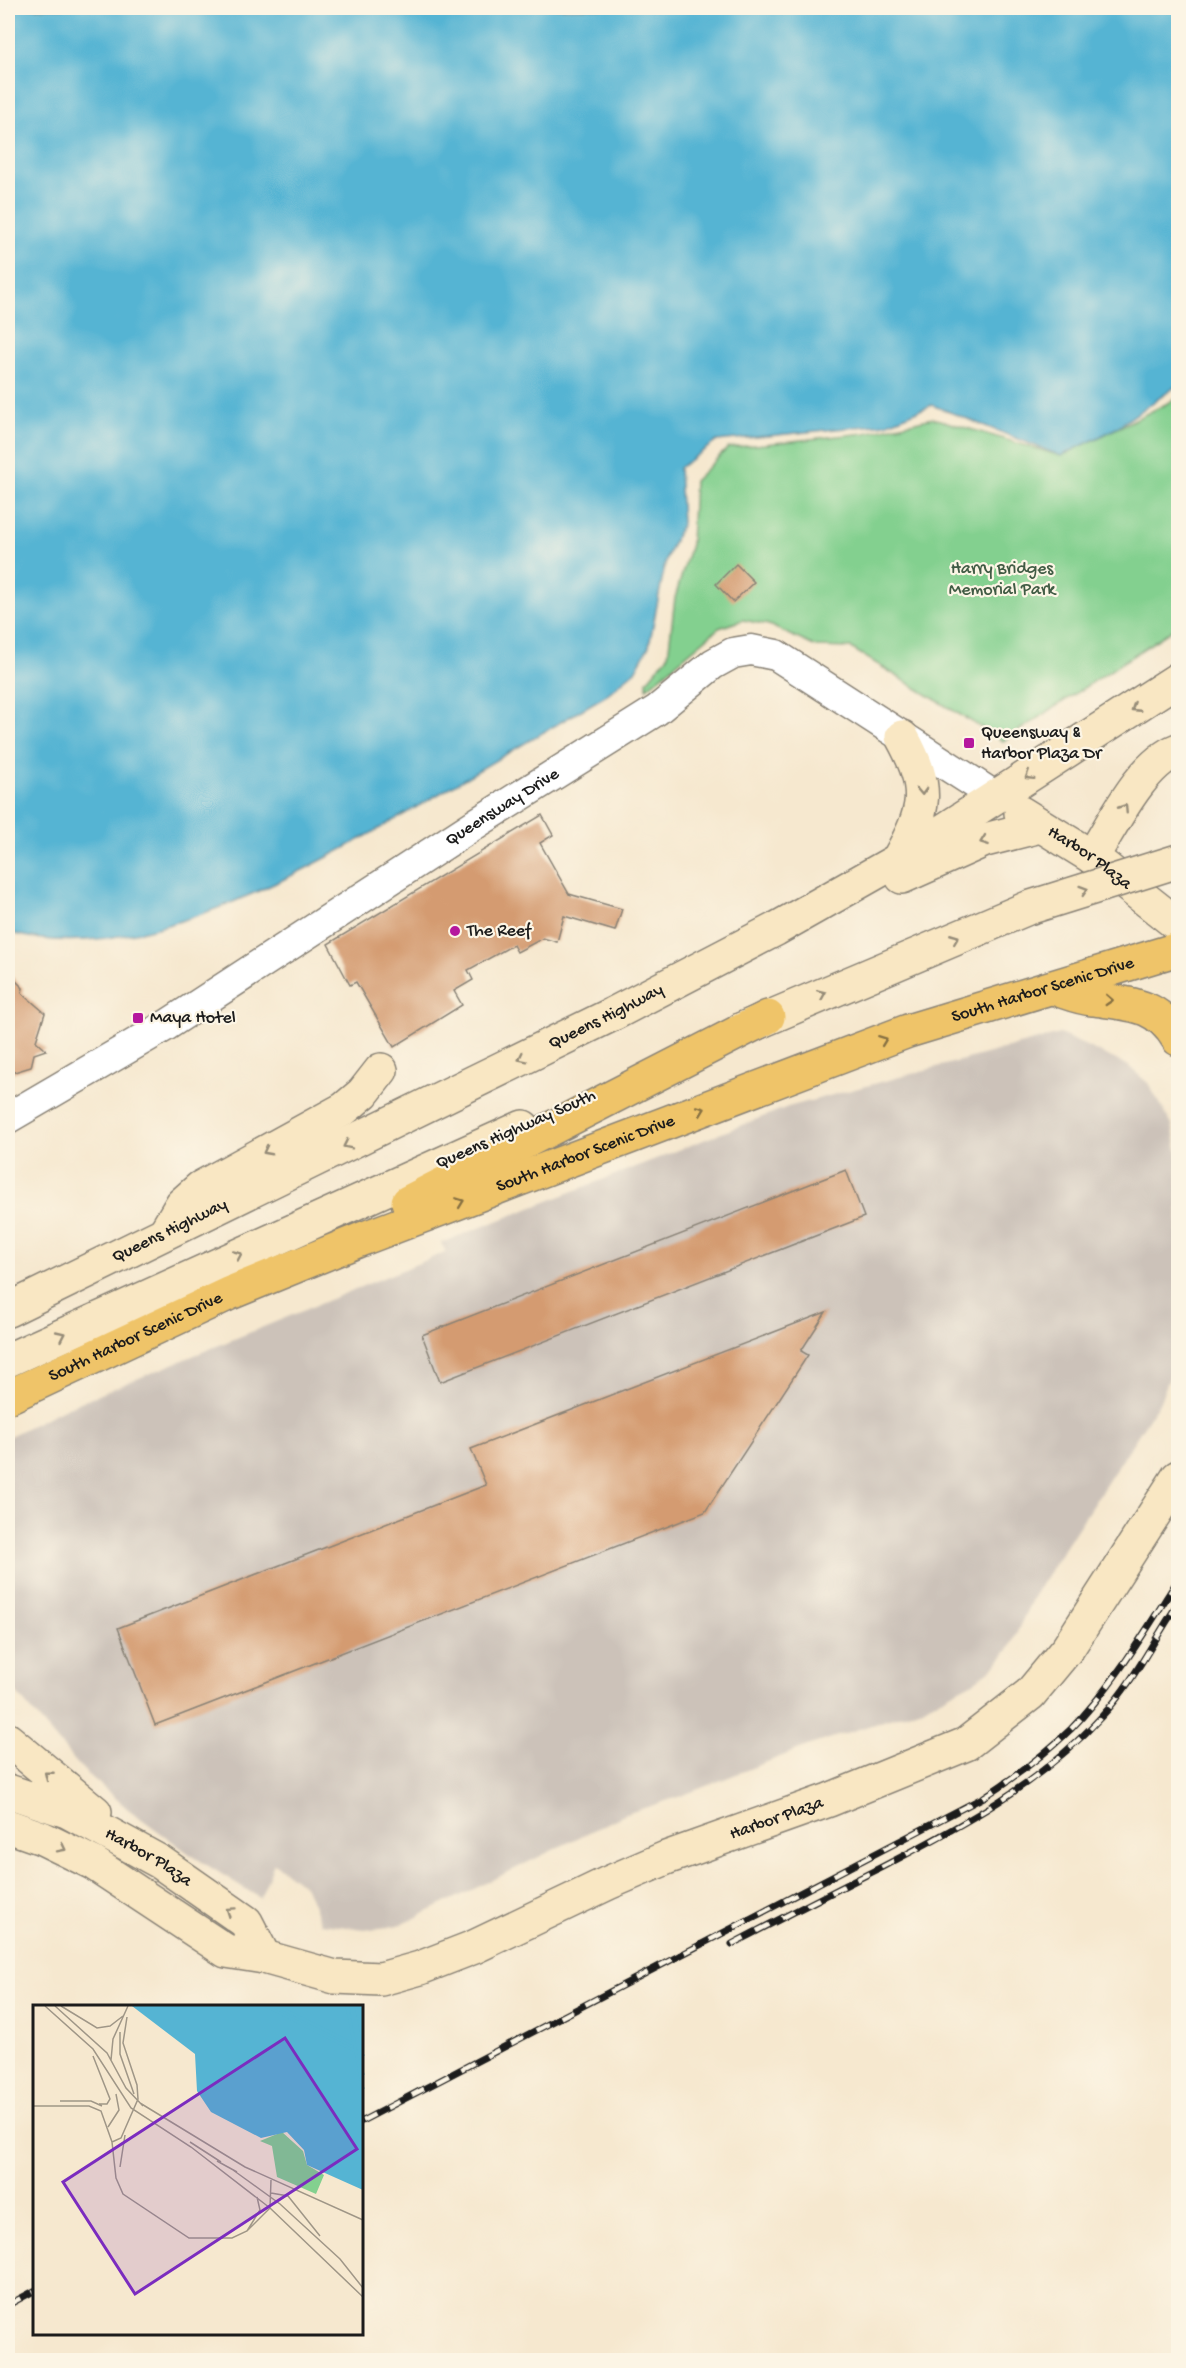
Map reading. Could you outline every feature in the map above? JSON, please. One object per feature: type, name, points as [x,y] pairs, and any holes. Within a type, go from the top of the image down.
[{"type":"highway","name":"South Harbor Scenic Drive","points":[[8,1397],[230,1293],[373,1235],[909,1031],[1179,949]]},
{"type":"highway","points":[[1053,988],[1077,996],[1128,1002],[1142,1006],[1171,1026],[1179,1039]]},
{"type":"highway","points":[[230,1293],[768,1017]]},
{"type":"main road","name":"Queens Highway","points":[[8,1310],[776,929],[898,860],[1179,679]]},
{"type":"main road","points":[[898,860],[911,835],[923,792],[913,757],[902,737]]},
{"type":"main road","points":[[1092,857],[1144,777],[1165,755],[1179,750]]},
{"type":"main road","name":"Harbor Plaza","points":[[996,797],[1092,857],[1179,925]]},
{"type":"main road","points":[[689,974],[985,840],[1040,826]]},
{"type":"main road","name":"Queens Highway South","points":[[8,1360],[768,1017],[1028,908],[1179,861]]},
{"type":"main road","points":[[164,1234],[182,1204],[200,1188],[344,1109],[363,1093],[381,1070]]},
{"type":"main road","name":"Harbor Plaza","points":[[8,1826],[42,1838],[93,1863],[226,1951],[264,1957],[335,1977],[381,1979],[420,1968],[474,1947],[666,1858],[829,1800],[966,1744],[1030,1694],[1068,1648],[1179,1477]]},
{"type":"main road","points":[[8,1740],[45,1773],[160,1862]]},
{"type":"main road","name":"Harbor Plaza","points":[[8,1791],[67,1811],[160,1862],[246,1923],[264,1957]]},
{"type":"street","name":"Queensway Drive","points":[[8,1119],[167,1025],[480,820],[657,710],[713,664],[733,653],[751,650],[776,655],[996,797]]},
{"type":"shaded area","points":[[1060,1034],[1127,1065],[1148,1083],[1172,1125],[1178,1154],[1178,1356],[1160,1401],[1033,1597],[1010,1647],[996,1665],[975,1681],[923,1708],[810,1745],[681,1796],[626,1814],[403,1924],[374,1930],[321,1924],[306,1887],[274,1863],[260,1898],[191,1855],[128,1809],[81,1768],[8,1683],[8,1437],[66,1408],[446,1252],[441,1243],[788,1107]]},
{"type":"green space","name":"Harry Bridges Memorial Park","points":[[1178,398],[1178,626],[1003,741],[851,648],[816,647],[769,625],[743,620],[719,628],[647,688],[647,681],[668,656],[675,598],[691,544],[694,481],[728,448],[865,433],[933,418],[1061,456]]},
{"type":"water","points":[[8,8],[1178,8],[1178,385],[1113,430],[1061,456],[932,405],[886,424],[717,441],[679,468],[682,523],[666,559],[649,646],[635,671],[605,696],[347,847],[234,902],[175,923],[117,937],[61,940],[8,932]]},
{"type":"building","points":[[736,564],[754,582],[733,602],[716,584]]},
{"type":"building","name":"The Reef","points":[[542,815],[553,835],[540,843],[569,894],[622,909],[615,931],[564,916],[557,942],[543,938],[517,952],[513,945],[468,970],[473,980],[454,991],[462,1005],[394,1047],[356,982],[350,985],[328,944]]},
{"type":"building","points":[[8,973],[23,988],[22,993],[45,1013],[36,1041],[46,1050],[34,1054],[31,1067],[8,1074]]},
{"type":"building","points":[[846,1170],[864,1217],[440,1382],[422,1335]]},
{"type":"building","points":[[826,1312],[801,1351],[808,1355],[705,1512],[155,1725],[118,1628],[486,1485],[471,1449]]},
{"type":"railway","points":[[363,2120],[984,1797],[1050,1748],[1087,1712],[1128,1657],[1178,1580]]},
{"type":"railway","points":[[732,1944],[942,1835],[1027,1783],[1078,1740],[1113,1703],[1133,1676],[1178,1604]]},
{"type":"railway","points":[[8,2305],[33,2292]]},
{"type":"place","name":"Queensway & Harbor Plaza Dr","points":[[969,743]]},
{"type":"place","name":"The Reef","points":[[455,931]]},
{"type":"place","name":"Maya Hotel","points":[[138,1018]]}]
